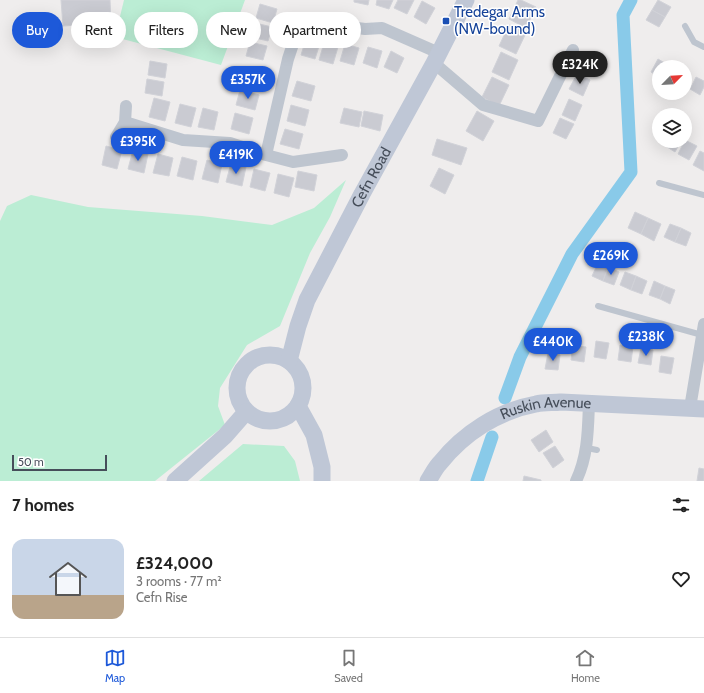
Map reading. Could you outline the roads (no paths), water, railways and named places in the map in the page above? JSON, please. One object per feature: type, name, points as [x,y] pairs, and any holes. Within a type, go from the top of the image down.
[{"type":"main road","name":"Cefn Road","points":[[289,361],[298,326],[307,300],[362,194],[437,58],[466,0]]},
{"type":"main road","points":[[267,355],[278,356],[289,361],[295,366],[300,374],[303,384],[303,395],[298,406],[293,413],[274,422],[256,419],[246,412],[239,401],[237,384],[242,370],[251,361],[267,355]]},
{"type":"main road","name":"Ruskin Avenue","points":[[428,481],[440,463],[468,434],[490,420],[509,411],[537,404],[561,402],[697,408]]},
{"type":"main road","points":[[298,406],[314,435],[322,467],[322,481]]},
{"type":"main road","points":[[175,481],[225,436],[246,412]]},
{"type":"street","points":[[266,155],[288,59],[298,29],[310,22],[365,29],[382,28],[437,58],[483,105],[538,121],[573,50]]},
{"type":"street","points":[[116,137],[124,122],[126,106]]},
{"type":"street","points":[[124,122],[183,140],[230,143],[293,162],[342,155]]},
{"type":"street","name":"Ruskin Avenue","points":[[697,408],[703,330]]},
{"type":"street","points":[[576,481],[592,449],[590,403]]},
{"type":"lane","points":[[685,26],[694,42],[704,47]]},
{"type":"lane","points":[[660,183],[704,195]]},
{"type":"lane","points":[[598,306],[703,330]]},
{"type":"waterway","points":[[505,398],[520,357],[572,254],[631,172],[623,15],[631,0]]},
{"type":"waterway","points":[[477,481],[492,437]]},
{"type":"place","name":"Tredegar Arms (NW-bound)","points":[[446,21]]}]
